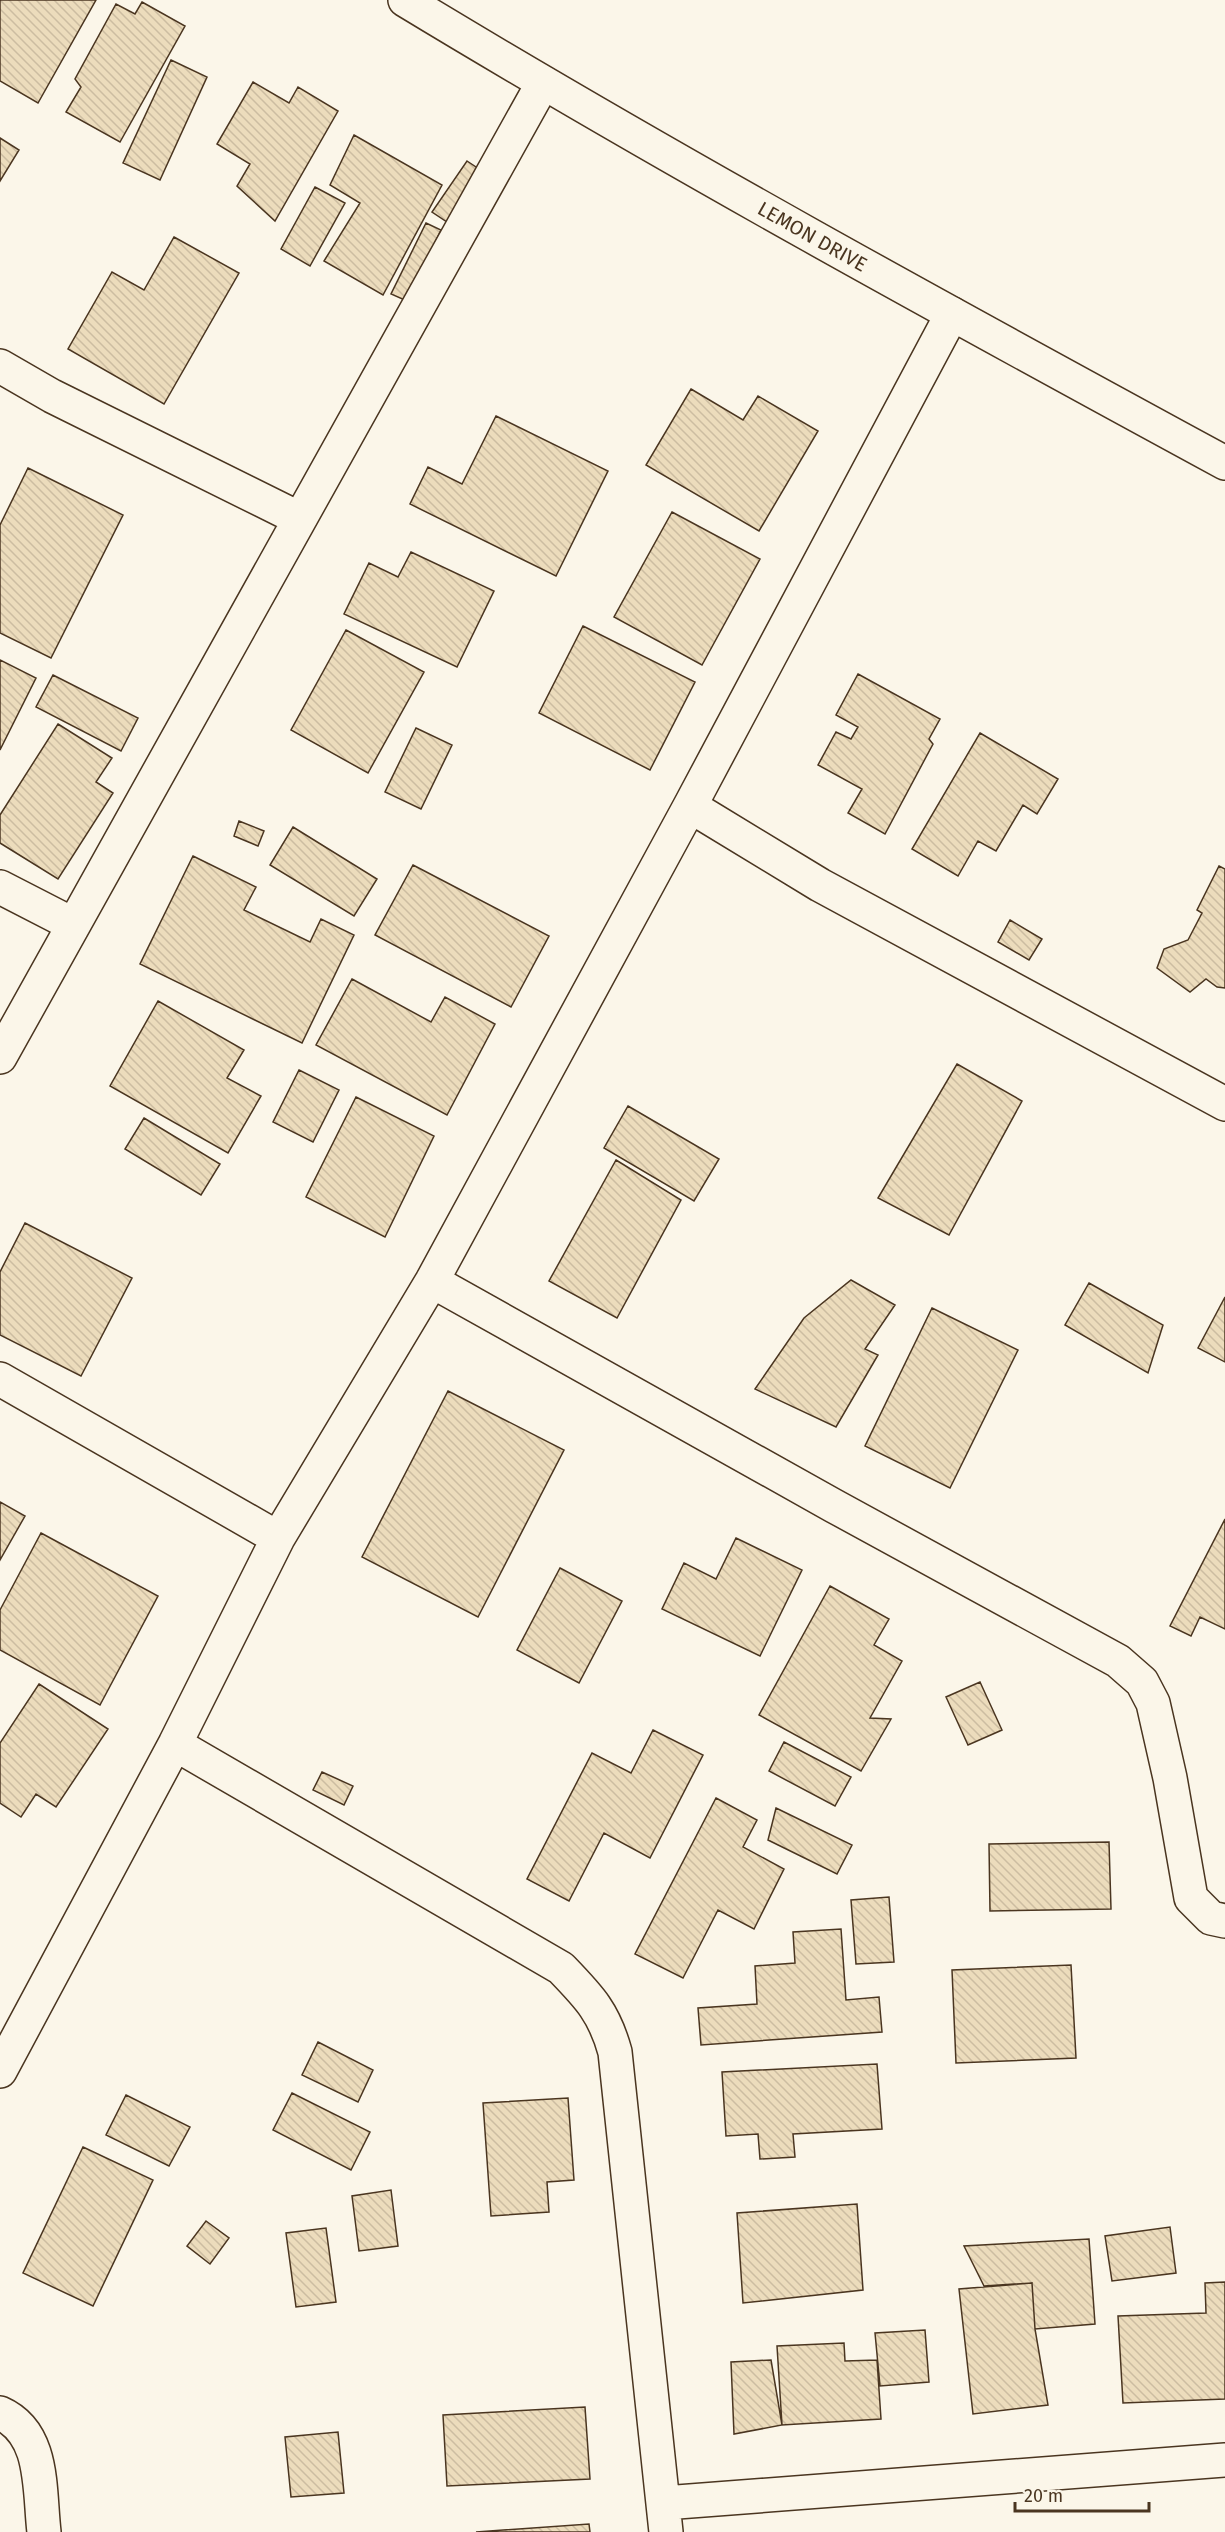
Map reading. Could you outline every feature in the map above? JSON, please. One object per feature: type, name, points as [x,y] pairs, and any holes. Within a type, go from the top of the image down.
[{"type":"street","name":"LEMON DRIVE","points":[[405,0],[543,83],[952,315],[1225,463]]},
{"type":"street","points":[[0,1057],[72,924],[543,83]]},
{"type":"street","points":[[0,2071],[175,1744],[278,1538],[432,1281],[690,806],[952,315]]},
{"type":"street","points":[[0,366],[52,396],[300,519]]},
{"type":"street","points":[[690,806],[820,885],[1225,1104]]},
{"type":"street","points":[[0,887],[72,924]]},
{"type":"street","points":[[432,1281],[834,1506],[1118,1661],[1142,1682],[1153,1703],[1170,1778],[1191,1898],[1211,1918],[1225,1921]]},
{"type":"street","points":[[0,1379],[278,1538]]},
{"type":"street","points":[[175,1744],[561,1968],[590,1997],[608,2026],[615,2052],[665,2517],[1225,2460]]},
{"type":"street","points":[[0,2413],[13,2419],[28,2435],[34,2450],[44,2532]]},
{"type":"building","points":[[0,0],[96,0],[38,103],[0,81]]},
{"type":"building","points":[[142,2],[185,26],[120,142],[66,112],[81,87],[75,79],[116,4],[135,14]]},
{"type":"building","points":[[171,60],[207,77],[160,180],[123,163]]},
{"type":"building","points":[[253,82],[289,103],[298,87],[338,111],[275,221],[237,186],[250,164],[217,144]]},
{"type":"building","points":[[354,135],[442,185],[383,295],[324,261],[360,203],[330,185]]},
{"type":"building","points":[[0,138],[19,150],[0,181]]},
{"type":"building","points":[[467,161],[482,171],[447,222],[432,212]]},
{"type":"building","points":[[315,187],[345,203],[310,266],[281,249]]},
{"type":"building","points":[[426,223],[441,230],[407,301],[391,294]]},
{"type":"building","points":[[174,237],[239,273],[164,404],[68,349],[112,272],[144,290]]},
{"type":"building","points":[[691,389],[743,420],[758,396],[818,431],[759,531],[646,465]]},
{"type":"building","points":[[496,416],[608,471],[556,576],[410,504],[428,467],[462,484]]},
{"type":"building","points":[[28,468],[123,515],[51,658],[0,633],[0,525]]},
{"type":"building","points":[[672,512],[760,559],[702,665],[614,617]]},
{"type":"building","points":[[411,552],[494,591],[457,667],[344,614],[369,563],[398,577]]},
{"type":"building","points":[[583,626],[695,682],[650,770],[539,713]]},
{"type":"building","points":[[346,630],[424,672],[368,773],[291,730]]},
{"type":"building","points":[[0,660],[36,678],[0,750]]},
{"type":"building","points":[[858,674],[940,719],[929,739],[933,744],[885,834],[848,813],[862,789],[818,765],[836,732],[851,739],[858,727],[836,715]]},
{"type":"building","points":[[53,675],[138,718],[121,751],[36,707]]},
{"type":"building","points":[[58,724],[112,758],[96,782],[113,793],[58,879],[0,843],[0,815]]},
{"type":"building","points":[[416,728],[452,745],[421,809],[385,792]]},
{"type":"building","points":[[980,733],[1058,779],[1037,814],[1023,805],[996,851],[978,841],[958,876],[912,849]]},
{"type":"building","points":[[239,821],[264,831],[258,846],[234,836]]},
{"type":"building","points":[[293,827],[377,879],[354,916],[270,865]]},
{"type":"building","points":[[193,856],[256,887],[244,910],[310,942],[321,919],[354,935],[302,1043],[140,964]]},
{"type":"building","points":[[413,865],[549,936],[511,1007],[375,935]]},
{"type":"building","points":[[1219,866],[1225,869],[1225,988],[1217,987],[1206,979],[1190,992],[1157,968],[1164,949],[1188,940],[1202,913],[1197,910]]},
{"type":"building","points":[[1010,920],[1042,939],[1029,960],[998,942]]},
{"type":"building","points":[[352,979],[431,1022],[445,997],[495,1024],[447,1115],[316,1045]]},
{"type":"building","points":[[158,1001],[244,1050],[227,1078],[261,1096],[228,1153],[110,1086]]},
{"type":"building","points":[[957,1064],[1022,1101],[949,1235],[878,1198]]},
{"type":"building","points":[[299,1070],[339,1090],[313,1142],[273,1122]]},
{"type":"building","points":[[356,1097],[434,1136],[385,1237],[306,1197]]},
{"type":"building","points":[[628,1106],[719,1159],[694,1201],[604,1148]]},
{"type":"building","points":[[144,1118],[220,1164],[201,1195],[125,1149]]},
{"type":"building","points":[[616,1160],[681,1200],[617,1318],[549,1281]]},
{"type":"building","points":[[25,1223],[132,1278],[81,1376],[0,1335],[0,1272]]},
{"type":"building","points":[[851,1280],[895,1305],[865,1349],[878,1355],[836,1427],[755,1389],[804,1318]]},
{"type":"building","points":[[1089,1283],[1163,1325],[1148,1373],[1065,1325]]},
{"type":"building","points":[[1225,1297],[1225,1362],[1198,1348]]},
{"type":"building","points":[[932,1308],[1018,1350],[950,1488],[865,1446]]},
{"type":"building","points":[[448,1391],[564,1450],[478,1617],[362,1557]]},
{"type":"building","points":[[0,1502],[25,1516],[0,1560]]},
{"type":"building","points":[[1225,1519],[1225,1629],[1200,1617],[1191,1636],[1170,1626]]},
{"type":"building","points":[[41,1533],[158,1596],[100,1705],[0,1650],[0,1610]]},
{"type":"building","points":[[736,1538],[802,1570],[760,1656],[662,1609],[684,1563],[716,1579]]},
{"type":"building","points":[[560,1568],[622,1601],[579,1683],[517,1650]]},
{"type":"building","points":[[830,1586],[889,1619],[874,1645],[902,1661],[870,1718],[891,1719],[861,1771],[759,1715]]},
{"type":"building","points":[[980,1682],[1002,1730],[968,1745],[946,1697]]},
{"type":"building","points":[[39,1684],[108,1729],[56,1807],[36,1794],[21,1817],[0,1803],[0,1743]]},
{"type":"building","points":[[653,1730],[703,1755],[650,1858],[604,1833],[569,1901],[527,1879],[592,1753],[631,1773]]},
{"type":"building","points":[[784,1742],[851,1777],[835,1806],[769,1771]]},
{"type":"building","points":[[322,1772],[353,1786],[344,1805],[313,1790]]},
{"type":"building","points":[[716,1798],[757,1820],[743,1847],[784,1869],[754,1929],[718,1910],[683,1978],[635,1954]]},
{"type":"building","points":[[776,1808],[852,1845],[837,1874],[768,1840]]},
{"type":"building","points":[[1109,1842],[1111,1909],[990,1911],[989,1844]]},
{"type":"building","points":[[889,1897],[894,1962],[856,1964],[851,1900]]},
{"type":"building","points":[[841,1929],[846,2000],[879,1997],[882,2032],[701,2045],[698,2008],[757,2004],[755,1966],[795,1963],[793,1932]]},
{"type":"building","points":[[1071,1965],[1076,2058],[956,2063],[952,1970]]},
{"type":"building","points":[[318,2042],[373,2070],[358,2102],[302,2075]]},
{"type":"building","points":[[877,2064],[882,2129],[793,2134],[795,2157],[760,2159],[758,2134],[726,2136],[722,2072]]},
{"type":"building","points":[[292,2093],[370,2132],[351,2170],[273,2130]]},
{"type":"building","points":[[126,2095],[190,2127],[169,2166],[106,2135]]},
{"type":"building","points":[[568,2098],[574,2180],[547,2182],[549,2212],[491,2216],[483,2103]]},
{"type":"building","points":[[83,2147],[153,2180],[93,2306],[23,2273]]},
{"type":"building","points":[[391,2190],[398,2246],[359,2251],[352,2196]]},
{"type":"building","points":[[857,2204],[863,2290],[743,2303],[737,2213]]},
{"type":"building","points":[[206,2221],[229,2238],[210,2264],[187,2246]]},
{"type":"building","points":[[1170,2227],[1176,2273],[1112,2281],[1105,2236]]},
{"type":"building","points":[[326,2228],[336,2302],[296,2307],[286,2233]]},
{"type":"building","points":[[1089,2239],[1095,2324],[1035,2329],[1032,2283],[984,2286],[964,2246]]},
{"type":"building","points":[[1225,2282],[1225,2399],[1123,2403],[1118,2316],[1206,2313],[1205,2283]]},
{"type":"building","points":[[1032,2283],[1035,2329],[1048,2405],[973,2414],[959,2289]]},
{"type":"building","points":[[925,2330],[929,2382],[880,2386],[875,2333]]},
{"type":"building","points":[[844,2343],[845,2361],[877,2360],[881,2419],[782,2425],[777,2346]]},
{"type":"building","points":[[771,2360],[782,2425],[734,2434],[731,2362]]},
{"type":"building","points":[[585,2407],[590,2479],[447,2486],[443,2415]]},
{"type":"building","points":[[338,2432],[344,2493],[291,2497],[285,2437]]},
{"type":"building","points":[[589,2524],[590,2532],[476,2532]]}]
